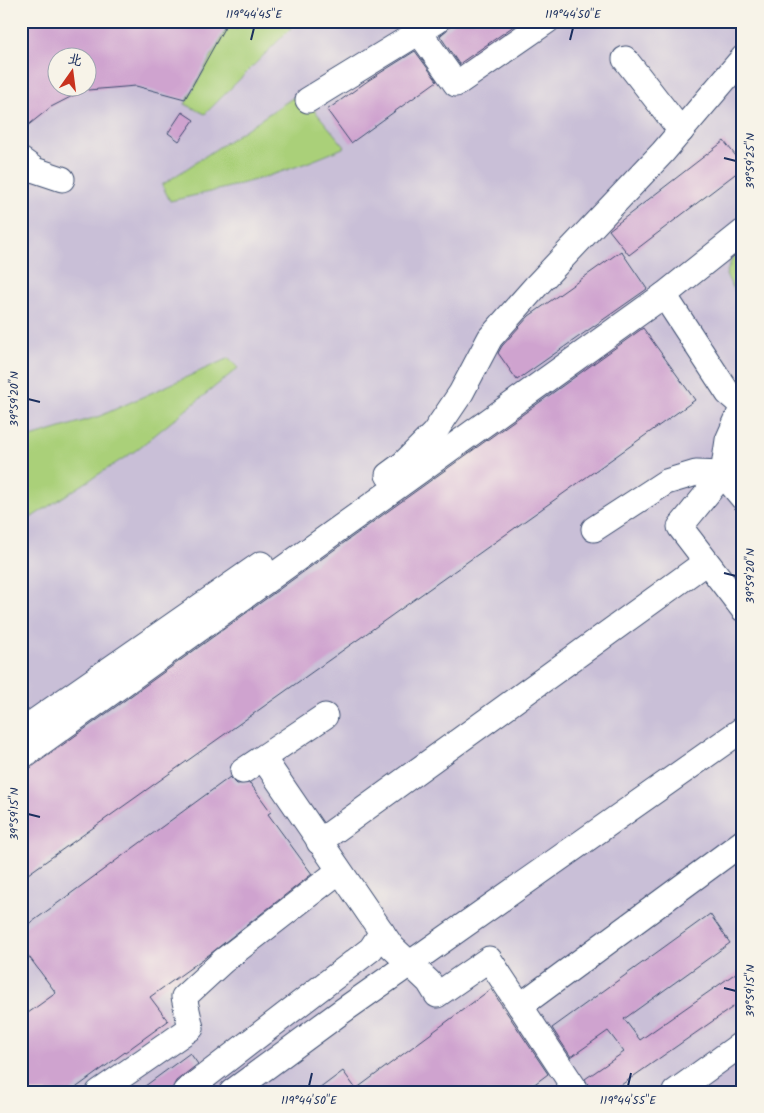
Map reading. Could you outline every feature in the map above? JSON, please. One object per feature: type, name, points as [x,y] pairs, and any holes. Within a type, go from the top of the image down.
[{"type":"lane","points":[[308,100],[428,27],[456,84],[547,21]]},
{"type":"lane","points":[[21,731],[403,464],[434,433],[461,393],[490,338],[681,131],[743,58]]},
{"type":"lane","points":[[625,59],[681,131]]},
{"type":"lane","points":[[21,160],[35,170],[62,179]]},
{"type":"lane","points":[[21,757],[664,295],[743,232]]},
{"type":"lane","points":[[664,295],[728,393],[743,406],[728,440],[723,474],[680,527],[743,609]]},
{"type":"lane","points":[[594,529],[666,482],[696,473],[723,474],[743,498]]},
{"type":"lane","points":[[319,842],[706,562]]},
{"type":"lane","points":[[325,716],[253,764],[319,842],[392,947],[428,982],[438,995],[490,960],[577,1092]]},
{"type":"lane","points":[[232,1092],[743,729]]},
{"type":"lane","points":[[520,1006],[743,842]]},
{"type":"lane","points":[[99,1092],[191,1028],[184,997],[223,960],[339,871]]},
{"type":"lane","points":[[184,1092],[371,949],[382,932]]},
{"type":"lane","points":[[675,1092],[743,1043]]},
{"type":"shaded area","points":[[21,21],[743,21],[743,1092],[21,1092]]},
{"type":"green space","points":[[240,21],[298,21],[205,114],[185,104],[228,26],[236,29]]},
{"type":"green space","points":[[300,93],[345,147],[302,165],[259,179],[170,201],[162,185]]},
{"type":"green space","points":[[743,246],[743,300],[736,293],[726,275],[732,258]]},
{"type":"green space","points":[[229,358],[238,368],[135,451],[21,524],[21,440],[100,416]]},
{"type":"building","points":[[28,21],[228,21],[185,99],[136,86],[98,89],[98,48],[48,48],[48,98],[69,98],[51,107],[21,131],[21,25]]},
{"type":"building","points":[[456,21],[521,21],[459,64],[440,36]]},
{"type":"building","points":[[415,51],[437,81],[351,143],[327,110],[369,80]]},
{"type":"building","points":[[182,112],[194,120],[179,141],[168,133]]},
{"type":"building","points":[[724,141],[743,165],[743,168],[629,255],[609,230]]},
{"type":"building","points":[[621,251],[647,289],[517,380],[498,353],[502,346],[529,316]]},
{"type":"building","points":[[643,328],[695,400],[21,879],[21,771],[29,769]]},
{"type":"building","points":[[230,777],[237,784],[250,783],[271,812],[268,814],[312,874],[210,954],[150,997],[168,1021],[70,1092],[21,1092],[21,1018],[56,993],[21,946],[21,930]]},
{"type":"building","points":[[710,914],[730,943],[624,1019],[640,1040],[743,968],[743,1000],[611,1092],[591,1092],[585,1079],[624,1052],[608,1031],[571,1057],[552,1028]]},
{"type":"building","points":[[491,989],[548,1074],[524,1092],[315,1092],[343,1071],[356,1089]]},
{"type":"building","points":[[190,1053],[198,1064],[176,1081],[171,1092],[137,1092]]}]
